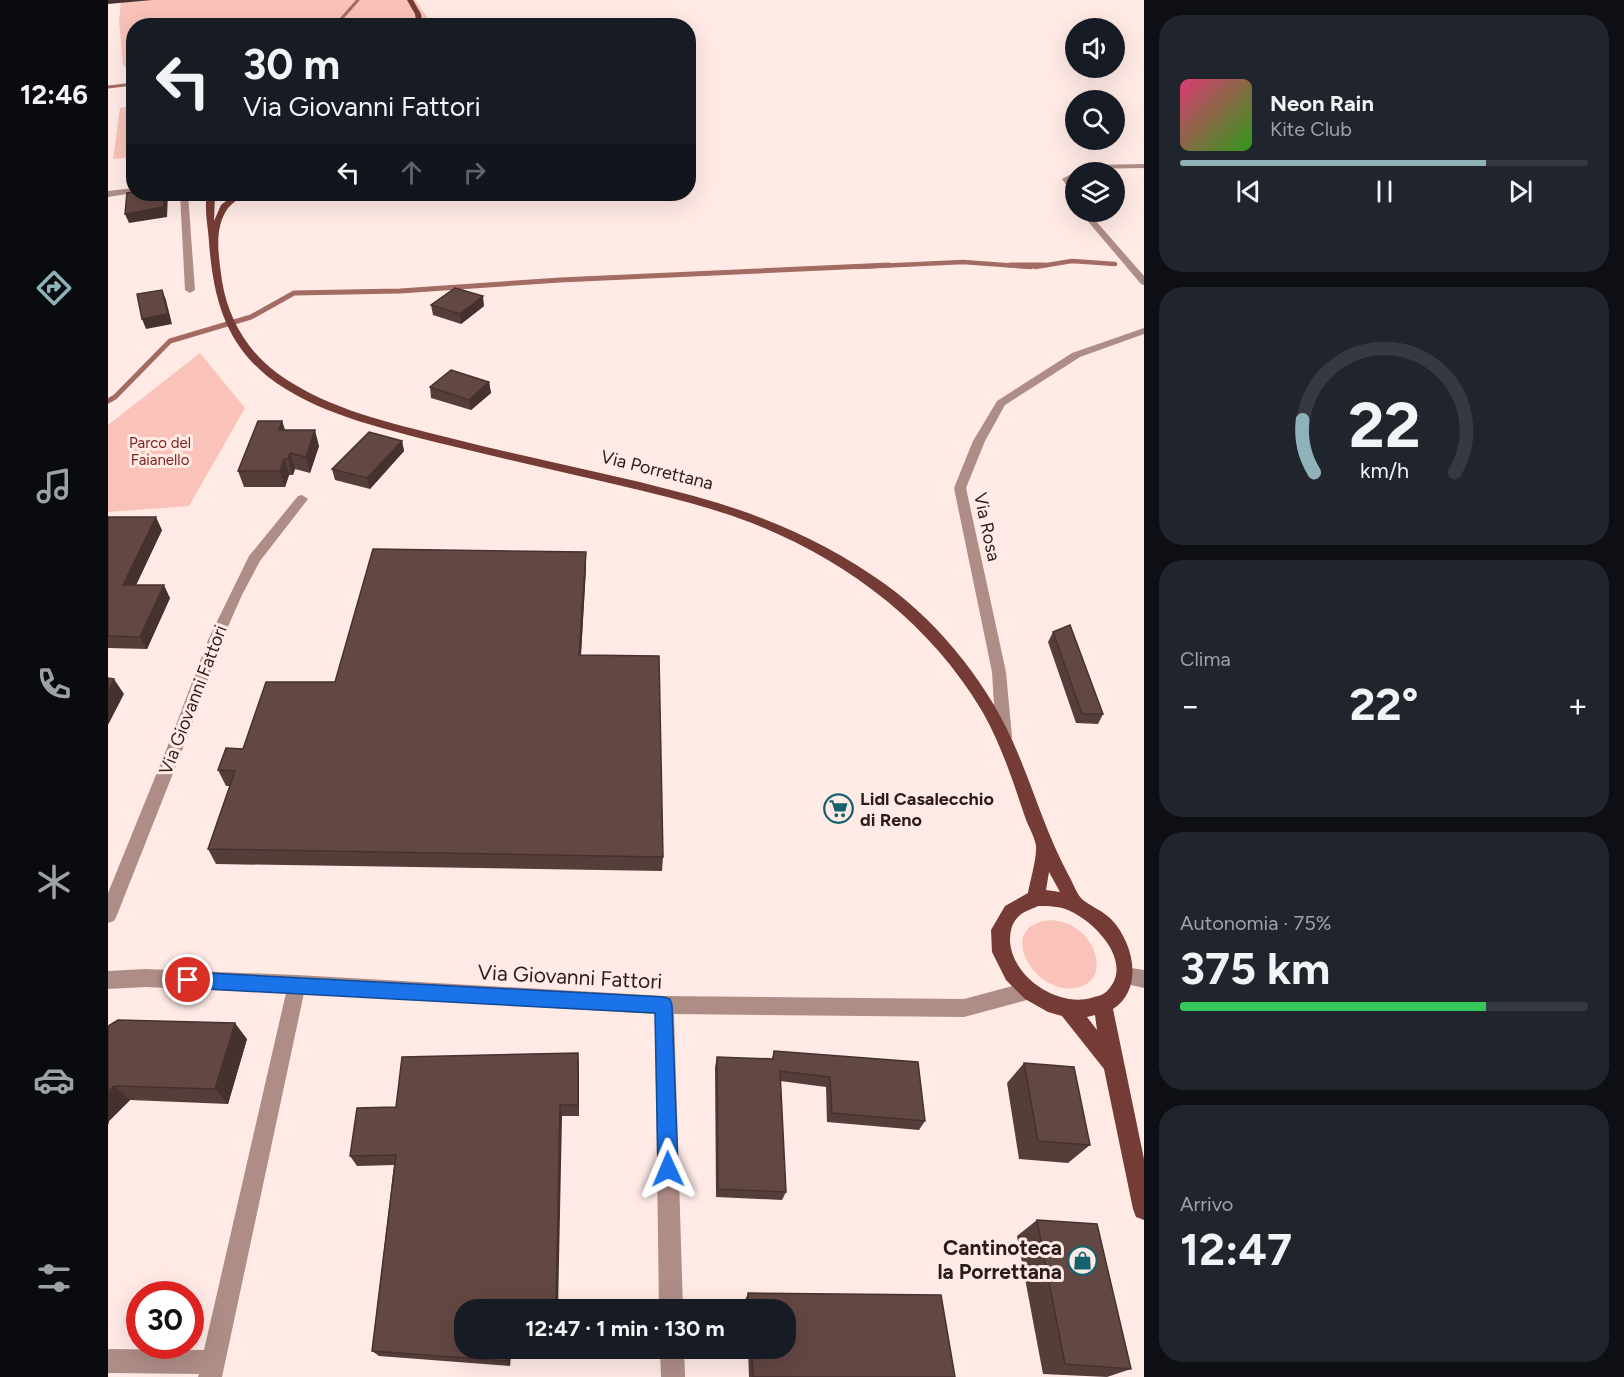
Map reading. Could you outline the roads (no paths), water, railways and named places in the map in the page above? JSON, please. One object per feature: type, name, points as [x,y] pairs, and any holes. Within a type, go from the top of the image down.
[{"type":"main road","points":[[410,0],[419,18]]},
{"type":"main road","name":"Via Porrettana","points":[[210,201],[208,217],[213,232],[214,261],[225,315],[232,331],[264,368],[281,380],[334,409],[471,448],[712,506],[798,538],[843,563],[884,590],[919,621],[956,664],[1004,737],[1045,844],[1075,904]]},
{"type":"main road","name":"Via Porrettana","points":[[213,232],[224,207],[231,201]]},
{"type":"main road","points":[[1045,844],[1036,898],[1022,902],[1010,911],[1002,922],[999,936],[1001,955],[1027,991],[1047,1004],[1069,1010],[1085,1011],[1113,1000],[1121,989],[1125,976]]},
{"type":"main road","name":"Via Porrettana","points":[[1036,898],[1057,898],[1075,904],[1099,920],[1120,946],[1125,976]]},
{"type":"main road","points":[[1103,1005],[1113,1064],[1144,1209]]},
{"type":"main road","points":[[1069,1010],[1113,1064]]},
{"type":"street","points":[[1125,166],[1144,166]]},
{"type":"street","points":[[108,194],[126,191]]},
{"type":"street","points":[[184,201],[190,290]]},
{"type":"street","points":[[1093,222],[1144,282]]},
{"type":"street","name":"Via Rosa","points":[[1004,737],[999,672],[960,488],[979,441],[1001,403],[1076,355],[1144,331]]},
{"type":"street","name":"Via Giovanni Fattori","points":[[108,915],[179,738],[214,640],[254,559],[302,499]]},
{"type":"street","points":[[1125,976],[1144,979]]},
{"type":"street","name":"Via Giovanni Fattori","points":[[108,980],[145,978],[297,984],[664,1005],[964,1008],[1027,991]]},
{"type":"street","points":[[108,1361],[212,1369],[297,984]]},
{"type":"street","points":[[664,1005],[671,1299]]},
{"type":"street","points":[[672,1359],[673,1377]]},
{"type":"waterway","points":[[342,18],[358,0]]},
{"type":"waterway","points":[[108,87],[126,85]]},
{"type":"waterway","points":[[1035,267],[1072,261],[1115,264]]},
{"type":"waterway","points":[[856,267],[963,262],[1031,267]]},
{"type":"waterway","points":[[108,401],[115,397],[170,341],[251,317],[294,293],[400,291],[560,280],[889,265]]},
{"type":"waterway","points":[[1010,265],[1045,265]]},
{"type":"place","name":"Lidl Casalecchio di Reno","points":[[839,809]]},
{"type":"place","name":"Cantinoteca la Porrettana","points":[[1083,1260]]},
{"type":"park label","name":"Parco del Faianello","points":[[160,452]]}]
